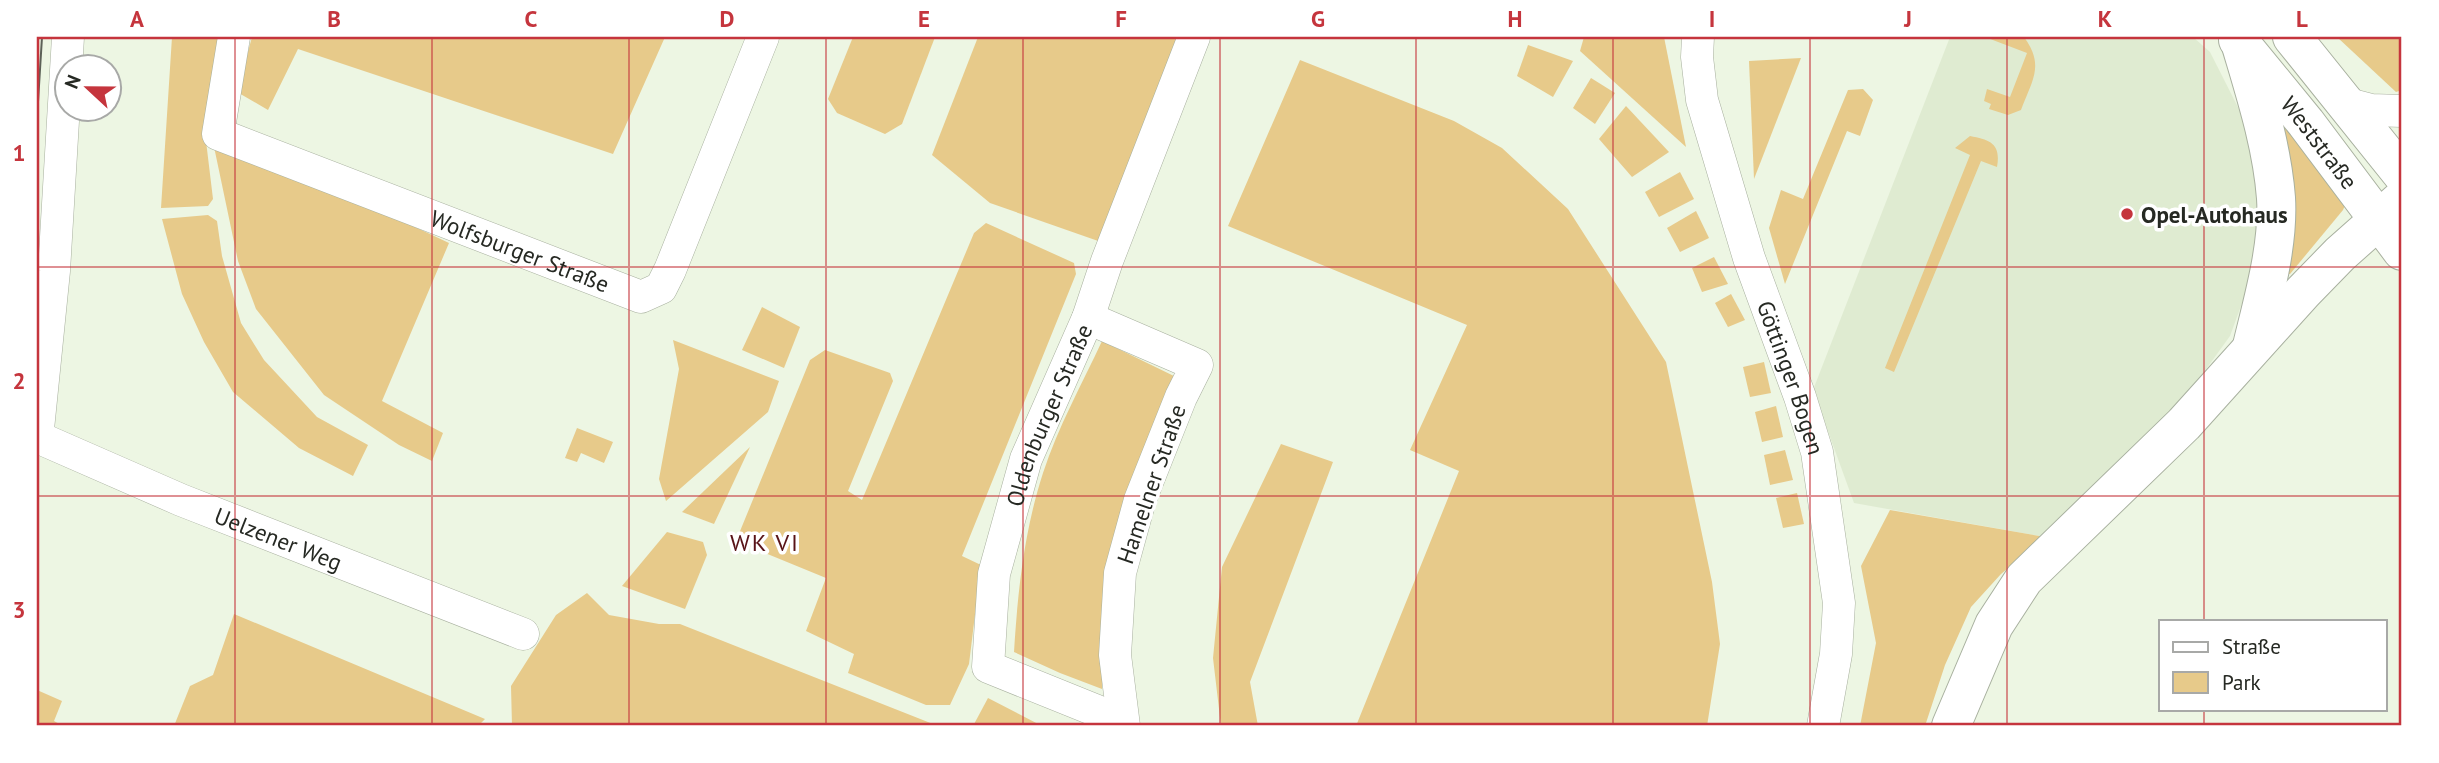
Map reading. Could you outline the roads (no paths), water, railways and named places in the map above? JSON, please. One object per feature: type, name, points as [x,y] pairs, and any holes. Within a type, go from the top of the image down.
[{"type":"main road","name":"Weststraße","points":[[2292,37],[2402,174]]},
{"type":"main road","name":"Weststraße","points":[[2238,39],[2306,123],[2390,209],[2402,251]]},
{"type":"main road","points":[[2238,39],[2271,157],[2276,201],[2272,248],[2252,348]]},
{"type":"main road","points":[[1951,726],[1994,625],[2024,579],[2184,424],[2321,273],[2390,209]]},
{"type":"main road","points":[[1972,678],[1973,726]]},
{"type":"street","points":[[37,438],[45,270],[68,37]]},
{"type":"street","name":"Wolfsburger Straße","points":[[234,37],[218,134],[641,297],[661,288],[670,270],[763,37]]},
{"type":"street","name":"Oldenburger Straße","points":[[1123,724],[988,667],[994,574],[1026,459],[1088,318],[1107,261],[1194,37]]},
{"type":"street","name":"Göttinger Bogen","points":[[1698,37],[1697,57],[1702,100],[1749,258],[1800,397],[1817,452],[1839,603],[1836,654],[1823,726]]},
{"type":"street","points":[[2348,104],[2371,110],[2402,111]]},
{"type":"street","name":"Hamelner Straße","points":[[1088,318],[1197,365],[1181,397],[1140,500],[1120,573],[1115,655],[1123,724]]},
{"type":"street","name":"Uelzener Weg","points":[[37,438],[181,500],[523,634]]},
{"type":"tram line","points":[[37,118],[42,37]]},
{"type":"place","name":"Opel-Autohaus","points":[[2127,214]]},
{"type":"district","name":"WK VI","points":[[765,542]]}]
